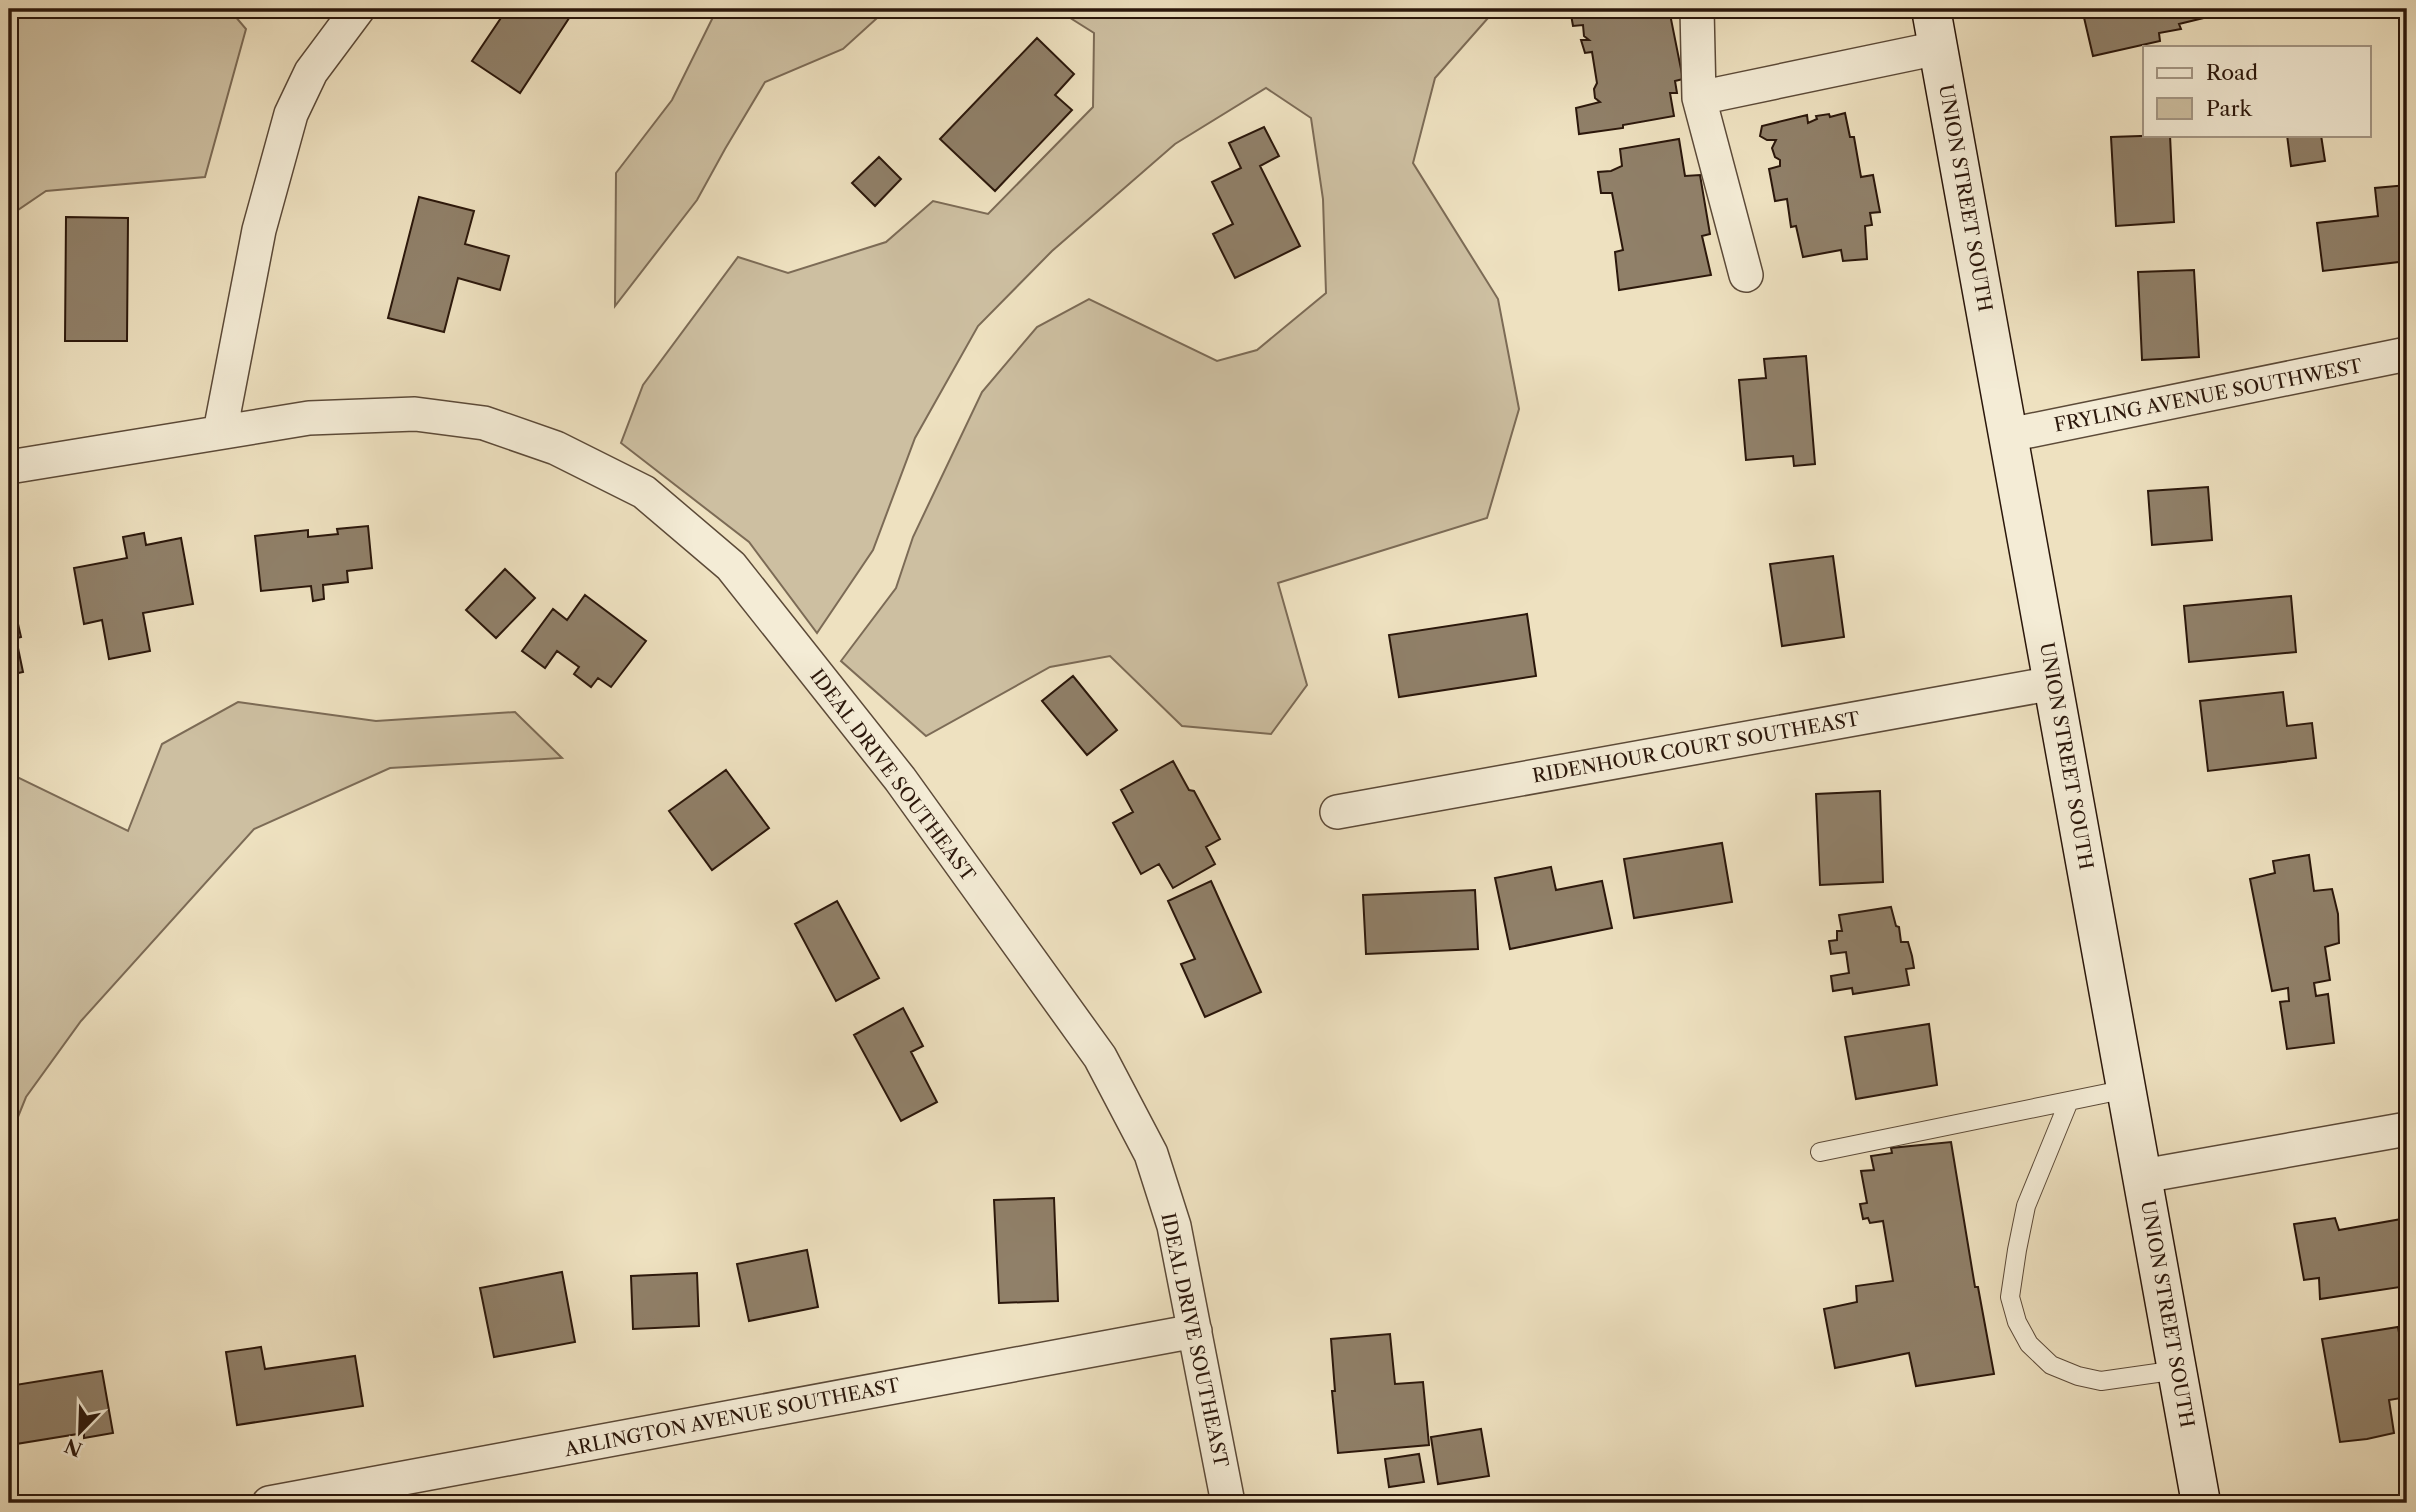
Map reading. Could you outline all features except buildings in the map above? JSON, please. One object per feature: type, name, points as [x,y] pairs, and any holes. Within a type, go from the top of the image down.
[{"type":"main road","name":"UNION STREET SOUTH","points":[[1931,9],[2201,1503]]},
{"type":"street","points":[[220,432],[259,230],[291,114],[311,72],[358,9]]},
{"type":"street","points":[[1697,9],[1699,98],[1746,275]]},
{"type":"street","points":[[1699,98],[1938,48]]},
{"type":"street","name":"FRYLING AVENUE SOUTHWEST","points":[[2009,435],[2407,354]]},
{"type":"street","name":"IDEAL DRIVE SOUTHEAST","points":[[9,467],[309,418],[415,414],[484,423],[556,448],[644,492],[731,566],[900,779],[1100,1057],[1151,1154],[1174,1226],[1228,1503]]},
{"type":"street","name":"RIDENHOUR COURT SOUTHEAST","points":[[1337,812],[2054,683]]},
{"type":"street","points":[[2143,1176],[2407,1129]]},
{"type":"street","name":"ARLINGTON AVENUE SOUTHEAST","points":[[269,1503],[1195,1331]]},
{"type":"lane","points":[[1820,1152],[2127,1089]]},
{"type":"lane","points":[[2068,1101],[2026,1206],[2010,1297],[2017,1322],[2029,1345],[2051,1364],[2078,1376],[2101,1381],[2178,1370]]},
{"type":"green space","points":[[9,9],[229,9],[246,29],[205,177],[46,191],[9,216]]},
{"type":"green space","points":[[717,9],[887,9],[843,49],[765,82],[697,200],[615,306],[616,173],[672,100]]},
{"type":"green space","points":[[1056,9],[1496,9],[1435,78],[1413,163],[1498,299],[1519,409],[1487,518],[1278,583],[1307,685],[1271,734],[1182,726],[1110,656],[1050,667],[926,736],[841,661],[896,588],[913,537],[982,392],[1037,327],[1089,299],[1217,361],[1257,350],[1326,293],[1323,199],[1311,118],[1266,88],[1175,144],[1052,251],[978,326],[915,438],[873,550],[817,633],[749,542],[621,443],[643,385],[738,257],[788,273],[886,242],[933,201],[988,214],[1093,107],[1094,33]]},
{"type":"green space","points":[[238,702],[376,721],[515,712],[562,758],[390,768],[254,829],[81,1021],[26,1097],[9,1139],[9,773],[128,831],[162,744]]}]
